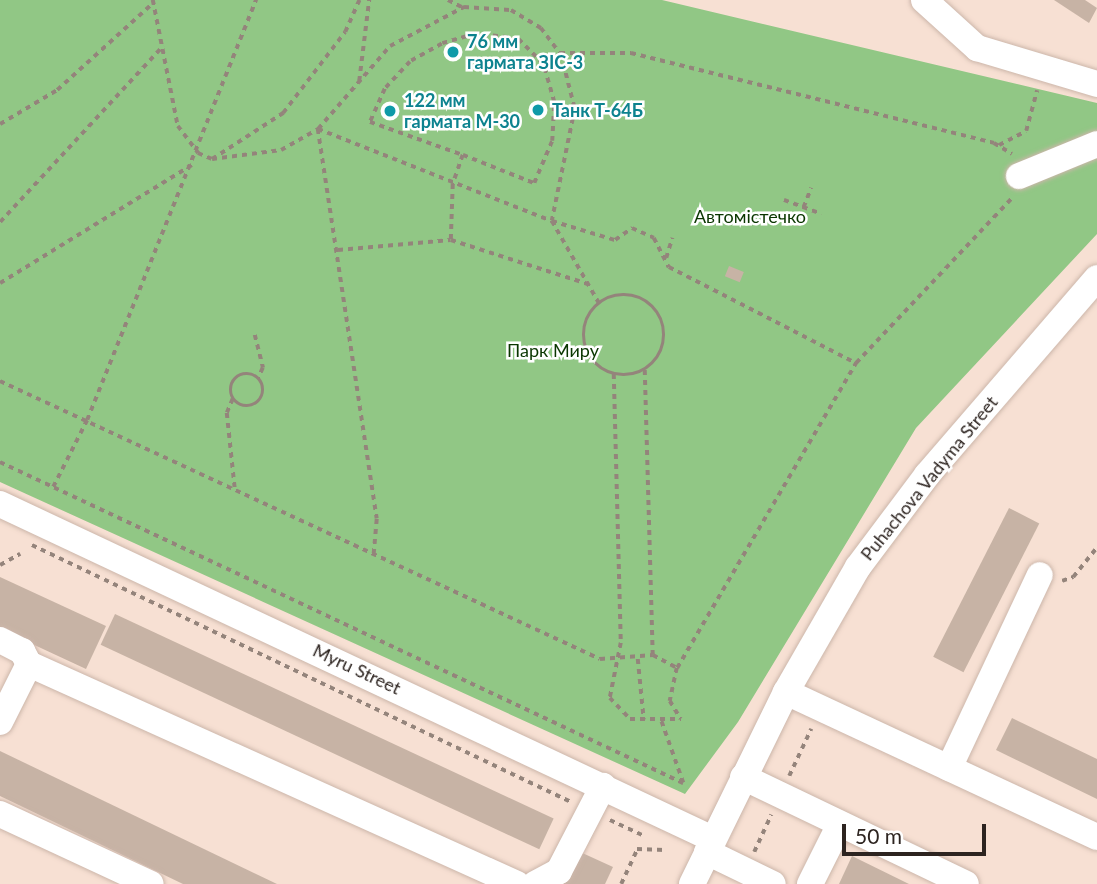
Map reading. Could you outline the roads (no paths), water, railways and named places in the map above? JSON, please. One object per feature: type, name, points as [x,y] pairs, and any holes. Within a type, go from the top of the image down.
[{"type":"street","points":[[924,0],[977,48],[1097,84]]},
{"type":"street","points":[[1019,176],[1097,144]]},
{"type":"street","name":"Puhachova Vadyma Street","points":[[692,884],[786,692],[894,517],[1097,278]]},
{"type":"street","name":"Myru Street","points":[[0,504],[603,786],[710,845],[773,884]]},
{"type":"street","points":[[949,768],[1040,575]]},
{"type":"street","points":[[0,640],[22,651],[29,664],[517,884]]},
{"type":"street","points":[[0,722],[29,664]]},
{"type":"street","points":[[786,692],[1097,837]]},
{"type":"street","points":[[743,777],[966,884]]},
{"type":"street","points":[[535,884],[559,871],[603,786]]},
{"type":"street","points":[[0,814],[151,884]]},
{"type":"street","points":[[810,884],[840,824]]},
{"type":"place","name":"76 мм гармата ЗІС-3","points":[[453,52]]},
{"type":"place","name":"Танк Т-64Б","points":[[538,110]]},
{"type":"place","name":"122 мм гармата М-30","points":[[390,111]]},
{"type":"park label","name":"Автомістечко","points":[[750,216]]},
{"type":"park label","name":"Парк Миру","points":[[553,350]]}]
